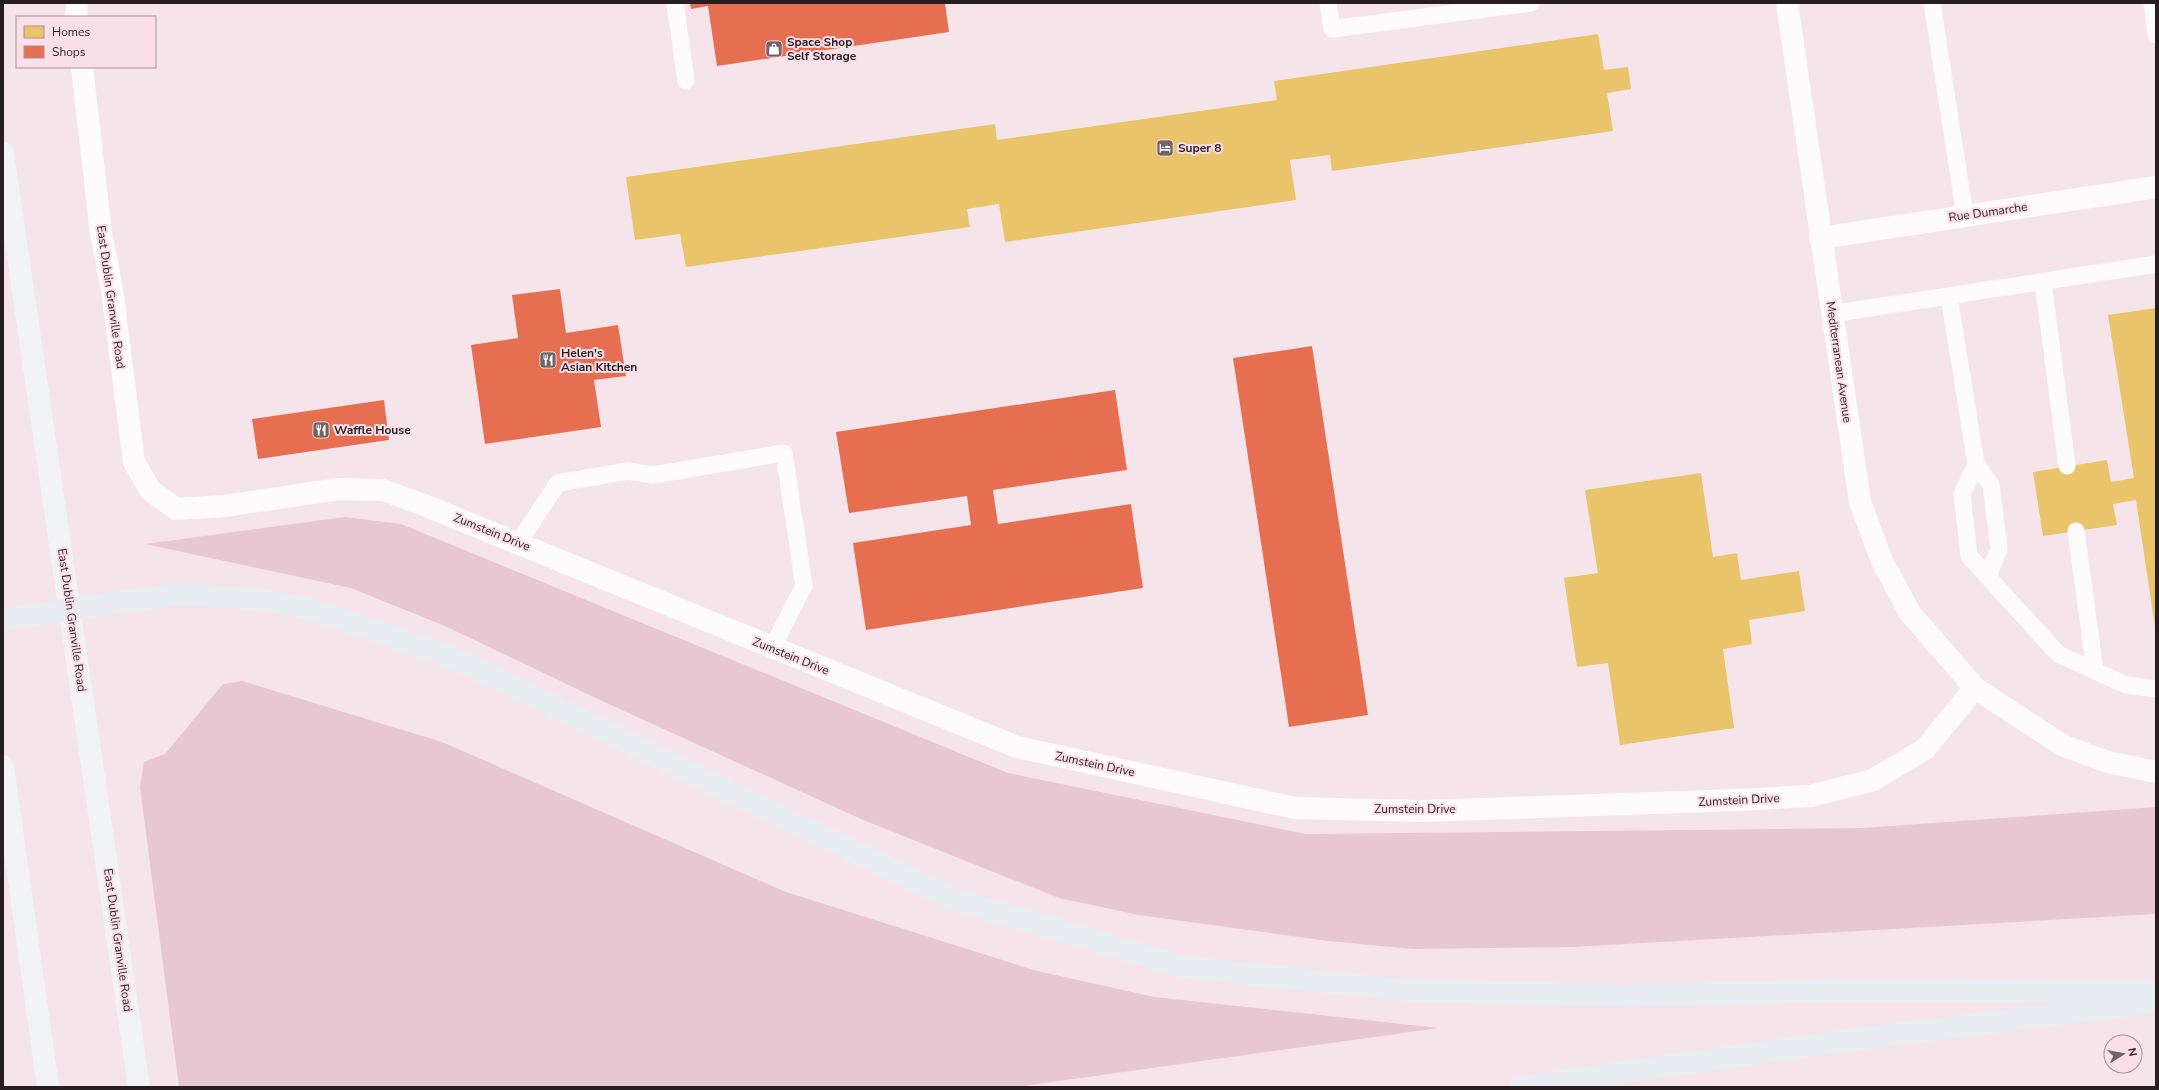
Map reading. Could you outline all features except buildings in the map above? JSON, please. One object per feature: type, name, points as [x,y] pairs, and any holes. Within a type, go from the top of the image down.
[{"type":"highway","points":[[3,620],[182,594],[253,599],[306,608],[465,662],[709,782],[956,900],[1183,967],[1402,990],[1630,996],[1851,990],[2156,992]]},
{"type":"highway","points":[[1520,1087],[1843,1041],[2156,1002]]},
{"type":"main road","name":"East Dublin Granville Road","points":[[3,153],[71,609],[139,1087]]},
{"type":"main road","points":[[3,766],[48,1087]]},
{"type":"street","points":[[76,16],[77,3]]},
{"type":"street","name":"Mediterranean Avenue","points":[[1786,3],[1860,502],[1882,561],[1910,613],[1975,688],[2062,745],[2108,762],[2156,772]]},
{"type":"street","name":"East Dublin Granville Road","points":[[82,68],[101,233],[112,289],[134,462],[150,490],[176,509],[225,506]]},
{"type":"street","name":"Rue Dumarche","points":[[1820,238],[2156,187]]},
{"type":"street","name":"Zumstein Drive","points":[[225,506],[339,489],[383,490],[518,543],[1017,747],[1295,808],[1422,811],[1739,800],[1810,796],[1873,780],[1925,749],[1975,688]]},
{"type":"lane","points":[[675,3],[686,81]]},
{"type":"lane","points":[[1328,3],[1332,29],[1531,3]]},
{"type":"lane","points":[[1932,3],[1965,216]]},
{"type":"lane","points":[[2152,3],[2156,35]]},
{"type":"lane","points":[[1831,314],[2156,264]]},
{"type":"lane","points":[[2043,282],[2067,466]]},
{"type":"lane","points":[[1949,296],[1976,464],[1991,485],[1999,549],[1988,576]]},
{"type":"lane","points":[[518,543],[558,483],[628,471],[653,475],[784,453],[804,586],[772,648]]},
{"type":"lane","points":[[1976,464],[1962,494],[1969,556],[2058,654],[2126,685],[2156,689]]},
{"type":"lane","points":[[2076,532],[2095,671]]},
{"type":"shaded area","points":[[345,517],[401,524],[1008,773],[1306,834],[1863,828],[2156,807],[2156,914],[1573,947],[1413,949],[1328,941],[1139,915],[1059,898],[861,819],[600,700],[445,626],[351,588],[145,544]]},
{"type":"shaded area","points":[[242,681],[442,742],[786,892],[1037,971],[1154,997],[1439,1028],[1016,1087],[179,1087],[140,787],[144,762],[165,754],[223,684]]},
{"type":"place","name":"Space Shop Self Storage","points":[[774,49]]},
{"type":"place","name":"Super 8","points":[[1165,148]]},
{"type":"place","name":"Helen's Asian Kitchen","points":[[548,360]]},
{"type":"place","name":"Waffle House","points":[[321,430]]}]
